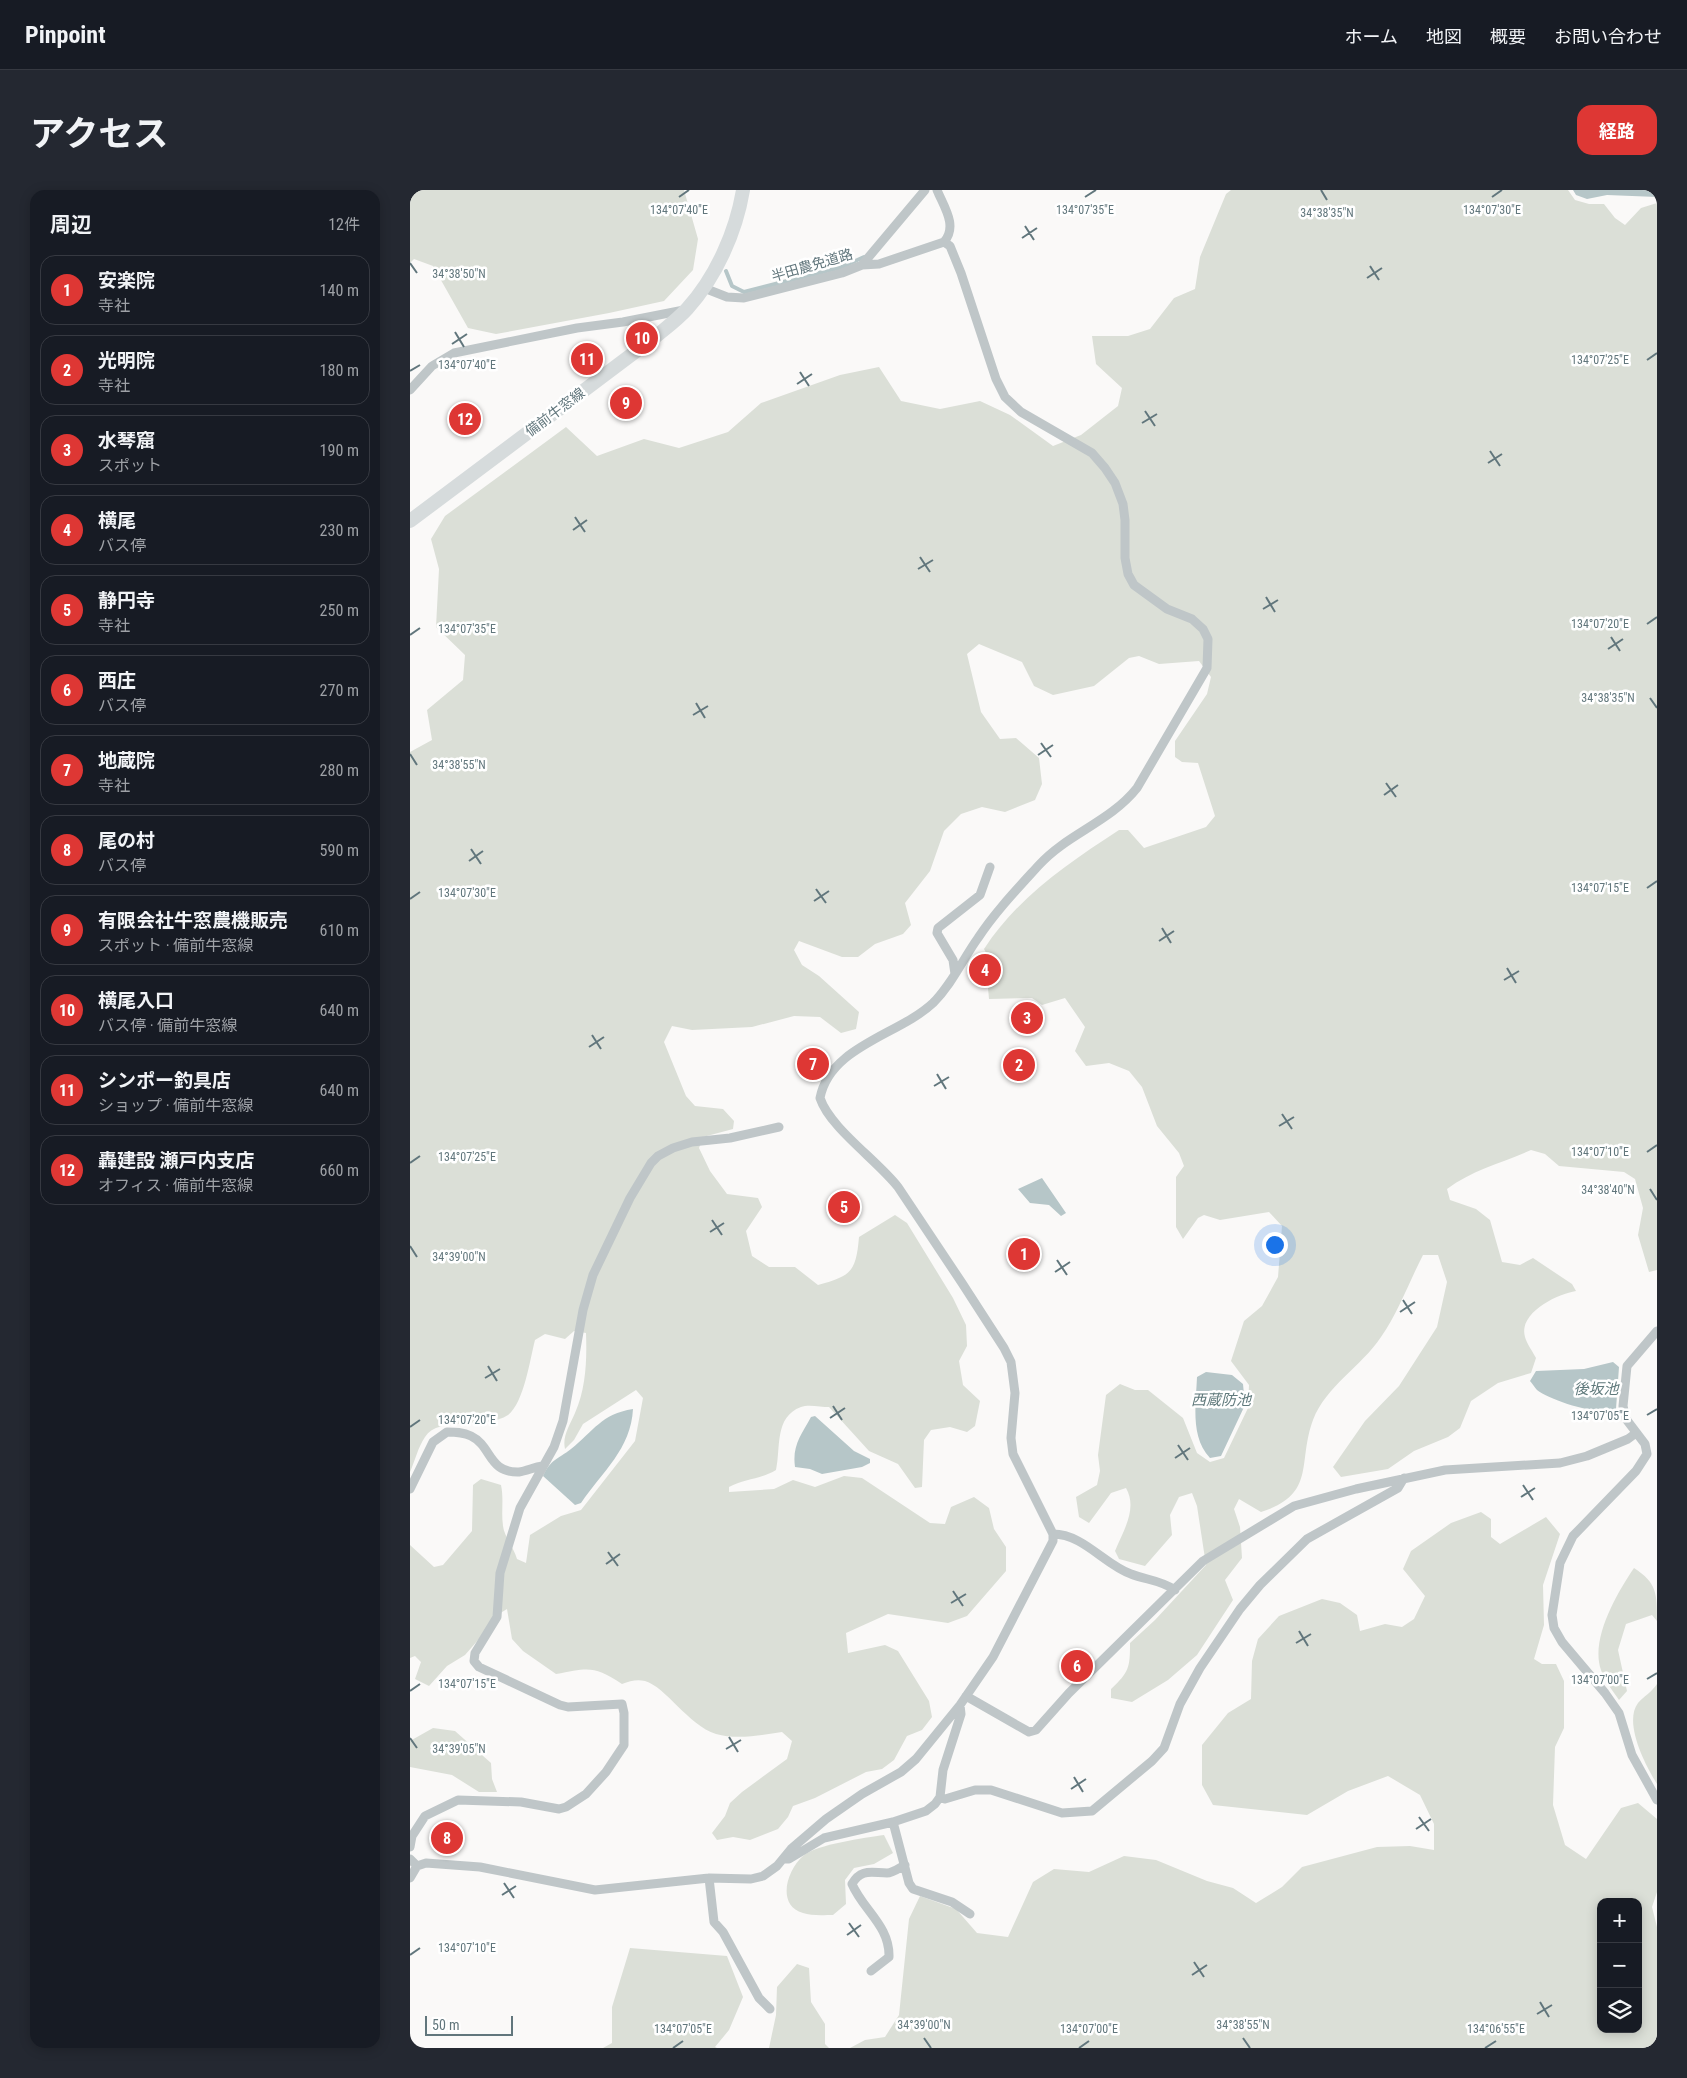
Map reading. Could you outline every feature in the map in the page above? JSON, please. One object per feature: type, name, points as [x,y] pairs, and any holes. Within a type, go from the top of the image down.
[{"type":"main road","name":"備前牛窓線","points":[[410,521],[655,337],[687,310],[704,288],[715,269],[740,212],[743,190]]},
{"type":"street","name":"半田農免道路","points":[[704,288],[727,297],[744,298],[842,273],[862,265],[925,190]]},
{"type":"street","points":[[862,265],[879,264],[944,242],[951,234],[951,223],[937,190]]},
{"type":"street","points":[[410,1878],[417,1866],[426,1863],[480,1867],[595,1890],[709,1878],[751,1878],[763,1876],[826,1819],[862,1794],[901,1772],[916,1759],[960,1705],[993,1657],[1046,1557],[1052,1541],[1053,1534],[1013,1454],[1011,1438],[1015,1378],[1004,1348],[898,1187],[888,1174],[829,1115],[820,1098],[824,1083],[853,1053],[916,1017],[932,1004],[955,974],[988,924],[1040,863],[1118,809],[1137,788],[1192,698],[1206,668],[1209,654],[1208,638],[1203,629],[1192,619],[1152,600],[1134,585],[1128,574],[1125,558],[1123,504],[1115,483],[1105,468],[1092,453],[1020,412],[1005,397],[996,379],[962,273],[950,246],[944,242]]},
{"type":"street","points":[[410,390],[432,366],[454,353],[576,328],[623,322],[687,310]]},
{"type":"street","points":[[955,974],[953,960],[937,932],[938,928],[980,895],[990,867]]},
{"type":"street","points":[[410,1847],[412,1836],[425,1816],[458,1800],[521,1802],[559,1809],[566,1808],[586,1794],[606,1772],[624,1745],[624,1713],[622,1704],[568,1707],[560,1705],[479,1667],[474,1662],[475,1653],[497,1617],[498,1584],[509,1539],[520,1508],[554,1447],[563,1421],[583,1310],[593,1275],[611,1234],[651,1163],[658,1156],[692,1142],[730,1138],[779,1127]]},
{"type":"street","points":[[1657,1331],[1627,1366],[1623,1406],[1626,1419],[1645,1444],[1647,1454],[1636,1471],[1573,1536],[1565,1548],[1556,1585],[1552,1615],[1554,1628],[1562,1642],[1605,1693],[1619,1713],[1632,1755],[1657,1800]]},
{"type":"street","points":[[410,1488],[433,1442],[447,1432],[472,1436],[483,1446],[493,1464],[506,1470],[520,1472],[542,1466]]},
{"type":"street","points":[[966,1696],[1029,1732],[1036,1730],[1069,1693],[1175,1590],[1189,1574],[1212,1554],[1294,1506],[1311,1500],[1444,1470],[1560,1463],[1588,1456],[1628,1439],[1636,1433]]},
{"type":"street","points":[[940,1797],[945,1799],[975,1790],[991,1790],[1062,1813],[1092,1811],[1152,1761],[1164,1748],[1180,1704],[1200,1668],[1240,1610],[1260,1585],[1307,1539],[1398,1488],[1404,1478]]},
{"type":"street","points":[[1053,1534],[1060,1534],[1093,1550],[1130,1574],[1158,1581],[1175,1590]]},
{"type":"street","points":[[784,1858],[789,1859],[810,1845],[837,1833],[893,1822],[926,1811],[940,1797],[943,1770],[961,1714],[960,1705]]},
{"type":"street","points":[[893,1822],[904,1865],[913,1890],[952,1902],[970,1914]]},
{"type":"street","points":[[410,1859],[417,1866]]},
{"type":"street","points":[[871,1971],[889,1957],[889,1948],[880,1923],[852,1884],[865,1871],[893,1872],[904,1865]]},
{"type":"street","points":[[709,1878],[714,1922],[723,1932],[759,1998],[770,2009]]},
{"type":"shaded area","points":[[410,190],[684,190],[698,239],[693,270],[664,301],[496,334],[468,328],[433,266],[414,259],[410,263]]},
{"type":"shaded area","points":[[1231,190],[1568,190],[1575,200],[1589,204],[1604,204],[1615,218],[1625,225],[1641,208],[1657,203],[1657,1270],[1649,1272],[1638,1235],[1643,1208],[1635,1179],[1624,1172],[1559,1166],[1545,1154],[1531,1150],[1477,1172],[1447,1189],[1450,1200],[1476,1209],[1490,1220],[1502,1262],[1520,1265],[1533,1258],[1572,1284],[1576,1291],[1559,1296],[1541,1306],[1527,1320],[1524,1328],[1525,1337],[1536,1358],[1531,1373],[1498,1383],[1471,1401],[1460,1428],[1448,1437],[1414,1451],[1388,1469],[1341,1477],[1333,1467],[1365,1421],[1399,1386],[1437,1327],[1447,1282],[1438,1255],[1423,1255],[1398,1308],[1381,1337],[1364,1358],[1326,1397],[1319,1408],[1308,1436],[1302,1475],[1298,1486],[1279,1505],[1261,1512],[1239,1499],[1234,1509],[1240,1527],[1242,1558],[1225,1580],[1233,1600],[1197,1655],[1168,1680],[1132,1702],[1111,1698],[1111,1689],[1125,1674],[1129,1664],[1130,1643],[1155,1620],[1206,1565],[1197,1506],[1192,1493],[1179,1497],[1170,1515],[1172,1535],[1145,1566],[1119,1559],[1115,1551],[1130,1512],[1129,1496],[1126,1488],[1111,1493],[1089,1523],[1079,1517],[1076,1497],[1097,1485],[1100,1471],[1098,1455],[1106,1395],[1120,1384],[1135,1390],[1148,1390],[1183,1418],[1197,1453],[1210,1462],[1224,1458],[1248,1408],[1249,1385],[1231,1361],[1244,1321],[1262,1306],[1278,1277],[1282,1226],[1269,1212],[1220,1220],[1204,1215],[1198,1218],[1183,1239],[1176,1227],[1176,1177],[1184,1166],[1179,1153],[1157,1126],[1142,1087],[1129,1071],[1109,1063],[1086,1066],[1075,1051],[1085,1027],[1065,998],[1042,1005],[1032,998],[989,999],[988,988],[1000,978],[984,949],[1012,913],[1062,869],[1119,830],[1128,830],[1144,848],[1206,827],[1215,816],[1198,763],[1182,762],[1175,757],[1175,741],[1207,694],[1211,677],[1199,661],[1159,664],[1139,656],[1129,658],[1094,686],[1053,695],[1034,686],[1022,662],[979,644],[967,654],[981,712],[1000,739],[1016,738],[1039,758],[1042,784],[1035,800],[1005,812],[982,807],[961,814],[944,831],[930,871],[905,903],[911,925],[903,934],[875,944],[858,957],[842,957],[799,941],[794,950],[802,965],[819,976],[859,1012],[856,1029],[841,1033],[820,1017],[794,1016],[752,1027],[692,1030],[672,1026],[664,1042],[686,1096],[695,1106],[723,1109],[734,1121],[733,1129],[703,1137],[699,1148],[710,1171],[727,1194],[758,1198],[762,1207],[746,1231],[752,1256],[769,1267],[795,1267],[818,1285],[838,1279],[850,1271],[856,1258],[859,1237],[895,1215],[907,1223],[953,1298],[966,1325],[967,1346],[959,1361],[963,1385],[980,1401],[975,1426],[967,1432],[950,1427],[931,1430],[924,1440],[922,1487],[915,1488],[898,1464],[869,1451],[829,1407],[807,1406],[792,1412],[786,1418],[780,1434],[776,1470],[729,1487],[729,1492],[774,1489],[793,1480],[815,1487],[844,1476],[862,1478],[930,1523],[945,1524],[951,1507],[974,1497],[989,1508],[994,1529],[1006,1547],[1006,1571],[967,1616],[948,1623],[888,1614],[846,1633],[848,1653],[885,1645],[898,1651],[929,1701],[932,1717],[922,1730],[907,1736],[894,1760],[882,1769],[866,1772],[815,1798],[793,1806],[788,1817],[778,1829],[750,1840],[733,1837],[717,1840],[712,1833],[725,1816],[730,1803],[787,1759],[792,1741],[782,1732],[741,1737],[716,1734],[696,1723],[661,1691],[645,1681],[639,1680],[622,1684],[604,1674],[590,1670],[576,1670],[556,1674],[523,1651],[512,1639],[507,1609],[494,1617],[485,1632],[465,1655],[447,1666],[429,1686],[415,1679],[421,1662],[415,1656],[410,1658],[410,1545],[434,1567],[443,1565],[472,1531],[473,1485],[481,1479],[501,1485],[504,1530],[517,1559],[526,1563],[530,1535],[561,1516],[581,1510],[635,1441],[643,1398],[636,1390],[583,1424],[574,1440],[565,1449],[566,1435],[579,1403],[584,1384],[586,1333],[574,1331],[565,1339],[545,1334],[535,1340],[522,1391],[514,1409],[508,1415],[488,1422],[452,1424],[432,1430],[425,1437],[418,1450],[410,1472],[410,752],[432,740],[427,710],[463,680],[465,655],[436,627],[439,569],[431,539],[445,516],[566,427],[597,456],[644,439],[679,448],[728,432],[761,403],[840,375],[879,367],[901,401],[940,409],[980,401],[1010,415],[1053,446],[1081,435],[1118,406],[1122,388],[1096,364],[1092,336],[1128,336],[1150,329],[1174,298],[1195,289],[1200,257],[1226,194]]},
{"type":"shaded area","points":[[1481,1512],[1491,1519],[1491,1537],[1500,1544],[1546,1517],[1560,1534],[1543,1585],[1544,1625],[1534,1659],[1542,1664],[1556,1664],[1564,1681],[1564,1728],[1555,1747],[1553,1805],[1565,1845],[1586,1859],[1621,1808],[1638,1803],[1657,1819],[1657,1892],[1652,1907],[1657,1927],[1657,2048],[850,2048],[865,2040],[885,2037],[899,2015],[909,1919],[920,1896],[956,1909],[977,1933],[1008,1937],[1033,1882],[1054,1869],[1089,1872],[1124,1856],[1156,1860],[1207,1881],[1233,1888],[1256,1903],[1282,1887],[1302,1867],[1377,1847],[1410,1846],[1434,1850],[1434,1824],[1420,1795],[1388,1776],[1348,1791],[1307,1815],[1213,1805],[1202,1785],[1202,1745],[1228,1713],[1251,1699],[1252,1661],[1258,1639],[1279,1616],[1322,1599],[1340,1603],[1357,1615],[1360,1631],[1385,1624],[1402,1627],[1414,1619],[1425,1596],[1403,1569],[1411,1551],[1451,1523]]},
{"type":"shaded area","points":[[1634,1568],[1642,1573],[1654,1590],[1657,1603],[1657,1621],[1652,1615],[1626,1624],[1618,1650],[1627,1691],[1619,1700],[1606,1682],[1601,1670],[1599,1644],[1613,1603]]},
{"type":"shaded area","points":[[1657,1684],[1657,1784],[1642,1756],[1633,1722],[1634,1711],[1638,1703]]},
{"type":"shaded area","points":[[433,1728],[455,1731],[491,1763],[492,1779],[497,1792],[479,1792],[452,1775],[410,1767],[410,1741]]},
{"type":"shaded area","points":[[884,1835],[893,1853],[874,1864],[854,1868],[845,1880],[846,1904],[833,1915],[806,1914],[795,1909],[789,1903],[787,1887],[789,1878],[797,1862],[803,1856],[830,1845]]},
{"type":"shaded area","points":[[630,1948],[727,1956],[743,1997],[729,2030],[715,2047],[717,2048],[603,2048],[612,2043],[612,2007]]},
{"type":"shaded area","points":[[797,1964],[809,1968],[811,2002],[825,2024],[825,2044],[829,2048],[769,2048],[776,2015],[777,1987]]},
{"type":"water","points":[[1573,190],[1657,190],[1657,197],[1607,195],[1587,199],[1576,195]]},
{"type":"water","points":[[1042,1178],[1066,1213],[1061,1216],[1049,1205],[1030,1203],[1018,1189]]},
{"type":"water","name":"後坂池","points":[[1613,1362],[1619,1367],[1616,1409],[1609,1411],[1576,1407],[1553,1399],[1537,1390],[1530,1381],[1536,1371],[1584,1369]]},
{"type":"water","name":"西蔵防池","points":[[1206,1372],[1232,1375],[1243,1384],[1245,1405],[1221,1456],[1210,1458],[1199,1440],[1195,1409],[1197,1377]]},
{"type":"water","points":[[633,1409],[627,1436],[621,1448],[581,1503],[575,1505],[543,1476],[555,1460],[571,1449],[605,1419],[622,1411]]},
{"type":"water","points":[[815,1416],[854,1451],[870,1459],[870,1463],[862,1467],[822,1474],[810,1469],[795,1467],[794,1460],[798,1441],[811,1417]]},
{"type":"waterway","points":[[726,271],[732,286],[744,292],[842,267],[864,257]]},
{"type":"place","name":"横尾入口","points":[[642,338]]},
{"type":"place","name":"シンポー釣具店","points":[[587,359]]},
{"type":"place","name":"有限会社牛窓農機販売","points":[[626,403]]},
{"type":"place","name":"轟建設 瀬戸内支店","points":[[465,419]]},
{"type":"place","name":"横尾","points":[[985,970]]},
{"type":"place","name":"水琴窟","points":[[1027,1018]]},
{"type":"place","name":"地蔵院","points":[[813,1064]]},
{"type":"place","name":"光明院","points":[[1019,1065]]},
{"type":"place","name":"静円寺","points":[[844,1207]]},
{"type":"place","name":"安楽院","points":[[1024,1254]]},
{"type":"place","name":"西庄","points":[[1077,1666]]},
{"type":"place","name":"尾の村","points":[[447,1838]]}]
